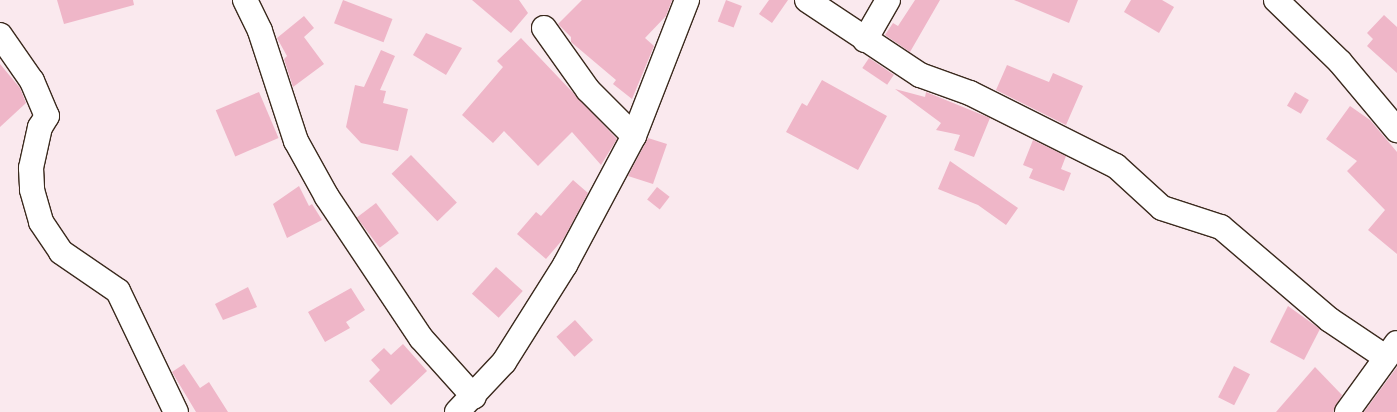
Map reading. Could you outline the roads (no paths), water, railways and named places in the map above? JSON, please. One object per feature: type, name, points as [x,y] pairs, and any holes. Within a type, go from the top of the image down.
[{"type":"street","points":[[245,0],[260,31],[296,142],[327,197],[466,405],[526,332],[634,136],[687,0]]},
{"type":"street","points":[[807,0],[920,75],[970,93],[1116,166],[1162,208],[1221,227],[1330,320],[1391,350],[1347,412]]},
{"type":"street","points":[[865,40],[888,0]]},
{"type":"street","points":[[1276,0],[1340,62],[1397,130]]},
{"type":"street","points":[[544,28],[588,90],[634,136]]},
{"type":"street","points":[[0,35],[32,81],[47,116],[40,127],[31,168],[32,190],[41,222],[61,252],[118,291],[176,412]]}]
